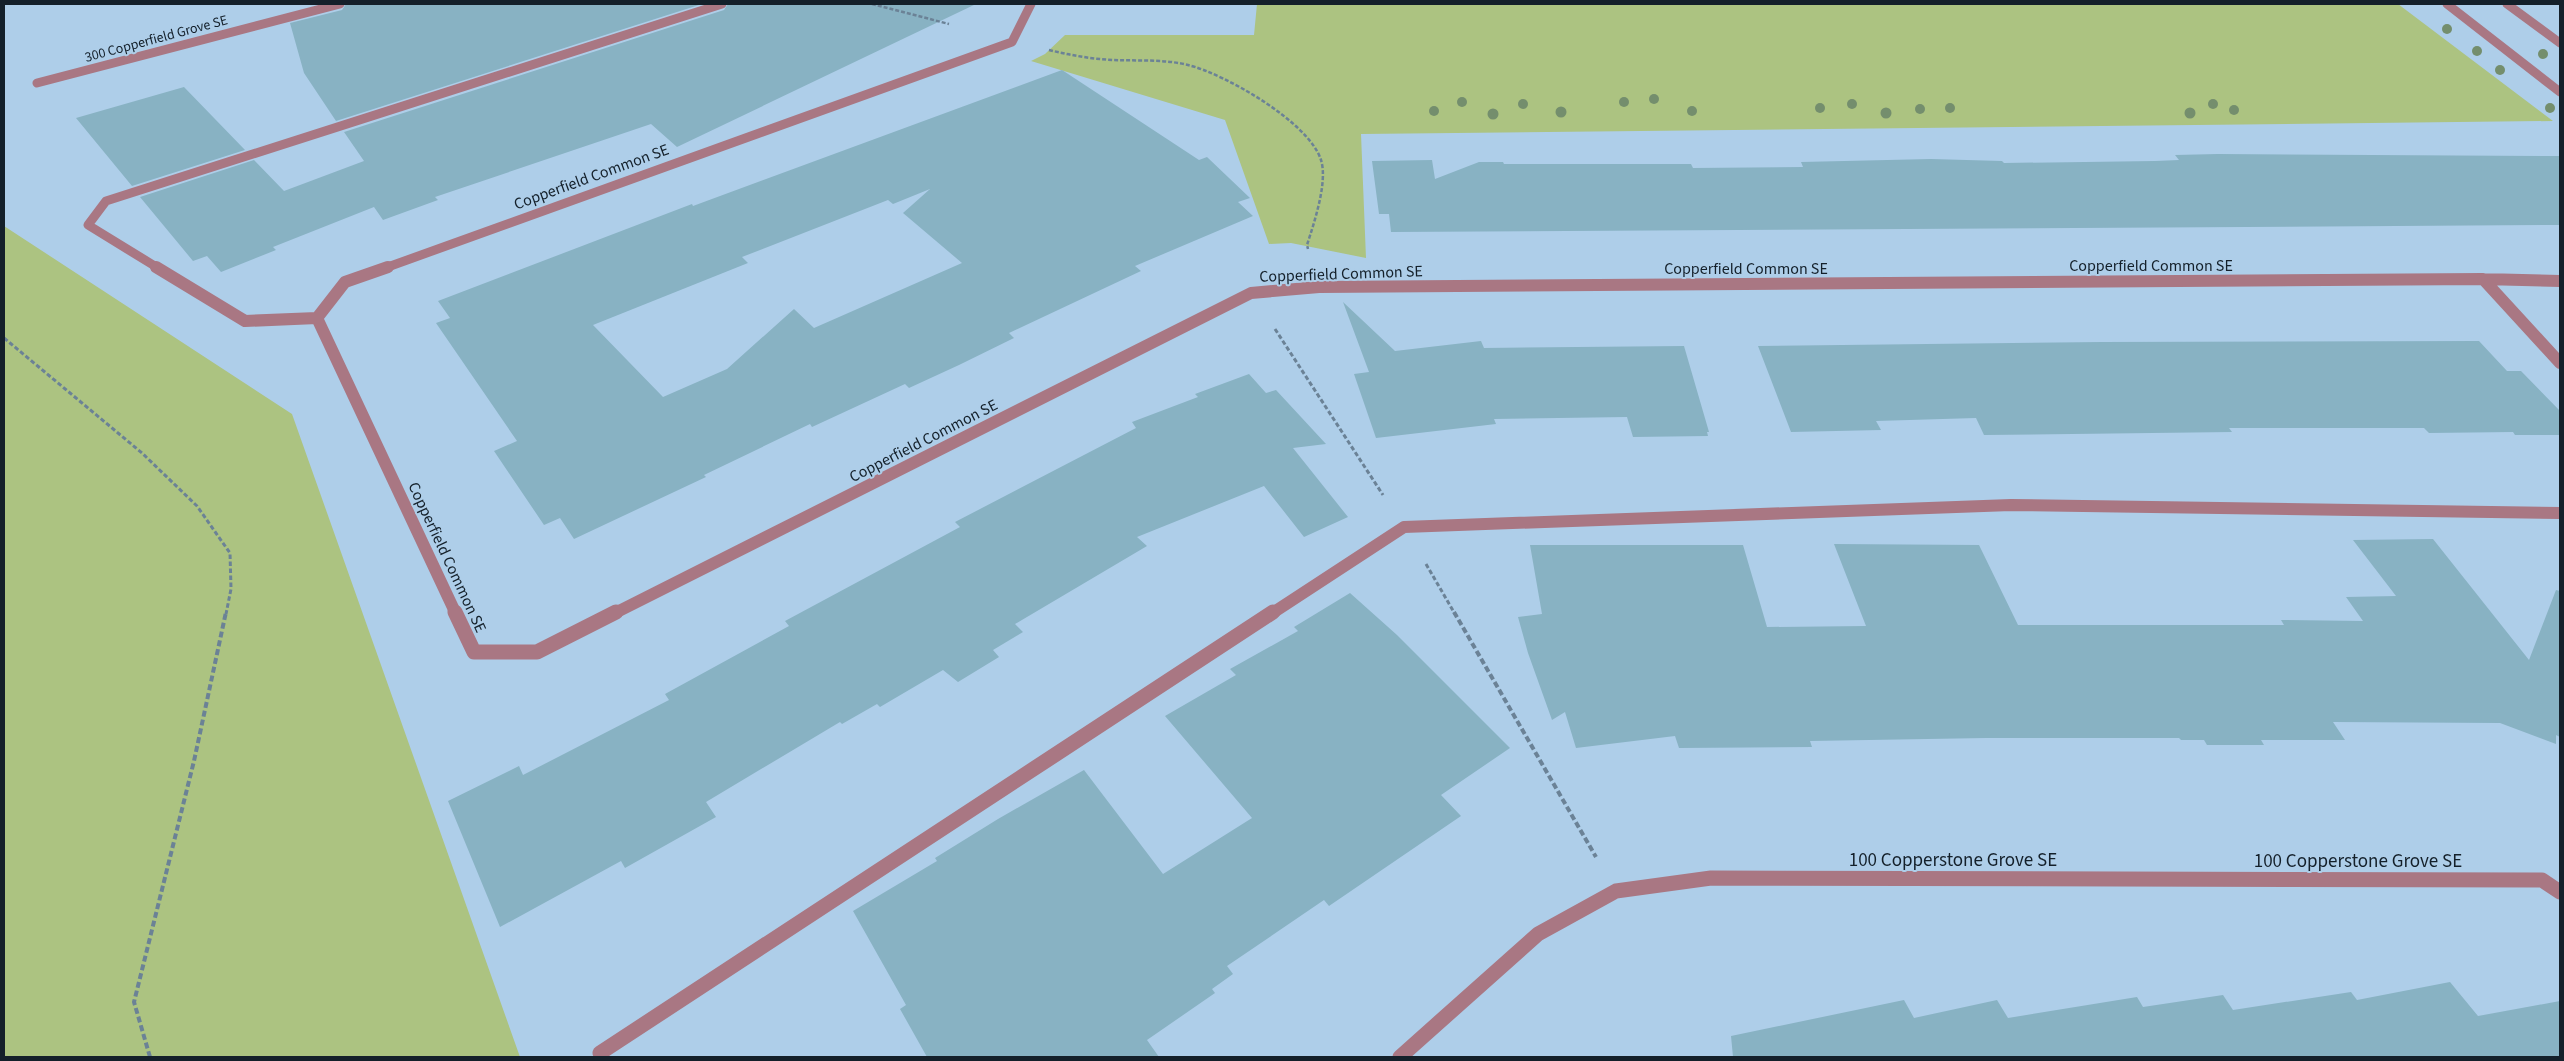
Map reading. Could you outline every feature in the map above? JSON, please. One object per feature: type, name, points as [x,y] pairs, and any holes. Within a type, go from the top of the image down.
[{"type":"street","name":"300 Copperfield Grove SE","points":[[37,83],[340,4]]},
{"type":"street","points":[[317,318],[245,321],[88,224],[106,201],[722,4]]},
{"type":"street","points":[[1012,42],[1031,4]]},
{"type":"street","points":[[2447,4],[2560,92]]},
{"type":"street","points":[[2507,4],[2560,43]]},
{"type":"street","name":"Copperfield Common SE","points":[[1012,42],[345,282],[317,318],[474,652],[537,652],[1251,293],[1319,287],[2560,281]]},
{"type":"street","points":[[2483,280],[2560,363]]},
{"type":"street","points":[[602,1057],[600,1053],[1404,527],[2011,505],[2560,513]]},
{"type":"street","name":"100 Copperstone Grove SE","points":[[1400,1057],[1538,934],[1616,891],[1710,878],[2542,880],[2560,892]]},
{"type":"path","points":[[872,4],[1012,42],[1090,58],[1155,60],[1188,65],[1232,83],[1279,113],[1318,151],[1322,160],[1322,183],[1307,245],[1319,287]]},
{"type":"path","points":[[1251,293],[1404,527],[1616,891]]},
{"type":"path","points":[[4,338],[142,453],[197,506],[230,553],[232,589],[194,761],[134,1002],[150,1057]]},
{"type":"green space","points":[[1257,4],[2398,4],[2553,121],[1361,134],[1366,258],[1291,243],[1269,244],[1225,120],[1031,61],[1045,54],[1065,35],[1254,35]]},
{"type":"green space","points":[[4,226],[292,414],[520,1057],[4,1057]]},
{"type":"building","points":[[346,4],[702,4],[336,121],[304,73],[290,23],[342,10]]},
{"type":"building","points":[[728,4],[976,4],[677,147],[651,124],[435,197],[438,200],[383,220],[374,207],[273,247],[276,250],[221,272],[207,256],[193,261],[140,197],[254,160],[284,191],[364,161],[344,132],[724,10]]},
{"type":"building","points":[[1062,70],[1199,160],[1207,157],[1250,198],[1238,202],[1253,216],[1135,266],[1141,271],[1009,333],[1014,338],[959,365],[909,388],[905,384],[812,427],[810,424],[704,475],[706,477],[574,539],[560,518],[544,525],[494,451],[517,441],[436,323],[450,318],[438,301],[692,204],[693,206]],"holes":[[[930,189],[903,213],[962,263],[814,328],[794,309],[727,369],[663,397],[593,325],[748,263],[742,257],[888,200],[893,204]]]},
{"type":"building","points":[[184,87],[245,150],[132,186],[76,118]]},
{"type":"building","points":[[2175,155],[2560,156],[2560,225],[1391,232],[1389,214],[1379,214],[1372,161],[1432,160],[1435,179],[1479,162],[1503,162],[1504,164],[1691,164],[1693,168],[1803,167],[1801,162],[1931,159],[2002,161],[2004,163],[2155,161],[2179,160]]},
{"type":"building","points":[[1343,302],[1395,351],[1481,341],[1484,348],[1684,346],[1709,432],[1707,432],[1708,436],[1633,437],[1627,417],[1494,419],[1496,424],[1376,438],[1354,374],[1369,372]]},
{"type":"building","points":[[2479,341],[2507,371],[2521,371],[2560,411],[2560,435],[2515,435],[2513,432],[2429,433],[2424,428],[2229,428],[2232,432],[1984,435],[1976,418],[1876,421],[1881,430],[1791,432],[1758,346],[2102,342]]},
{"type":"building","points":[[1249,374],[1266,393],[1276,390],[1326,444],[1293,448],[1348,517],[1304,537],[1264,486],[1137,537],[1147,546],[1015,624],[1023,632],[993,650],[999,657],[958,682],[943,670],[880,707],[877,704],[842,724],[840,722],[706,802],[716,817],[625,868],[621,861],[500,927],[448,801],[519,766],[523,775],[669,700],[665,694],[789,626],[785,621],[960,527],[955,522],[1136,428],[1132,422],[1198,397],[1195,394]]},
{"type":"building","points":[[2433,539],[2529,660],[2556,590],[2560,591],[2560,737],[2556,735],[2556,744],[2500,723],[2333,722],[2345,740],[2261,740],[2264,745],[2207,745],[2204,740],[2181,740],[2179,738],[1986,738],[1810,741],[1812,747],[1679,748],[1675,736],[1576,748],[1565,712],[1552,720],[1528,653],[1518,617],[1542,614],[1530,545],[1743,545],[1767,627],[1866,626],[1834,544],[1979,545],[2018,625],[2284,625],[2281,620],[2363,621],[2346,597],[2396,596],[2353,540]]},
{"type":"building","points":[[1350,593],[1397,635],[1510,748],[1441,795],[1461,816],[1329,906],[1324,900],[1227,966],[1233,974],[1212,989],[1215,993],[1147,1040],[1159,1057],[927,1057],[900,1009],[906,1005],[853,911],[937,861],[935,858],[998,819],[1084,770],[1163,874],[1252,818],[1165,716],[1236,675],[1230,669],[1298,631],[1294,627]]},
{"type":"building","points":[[2450,982],[2478,1016],[2560,1001],[2560,1057],[1733,1057],[1731,1036],[1904,1000],[1914,1018],[1997,1000],[2008,1018],[2137,997],[2143,1007],[2223,995],[2233,1010],[2351,992],[2357,1000]]}]
